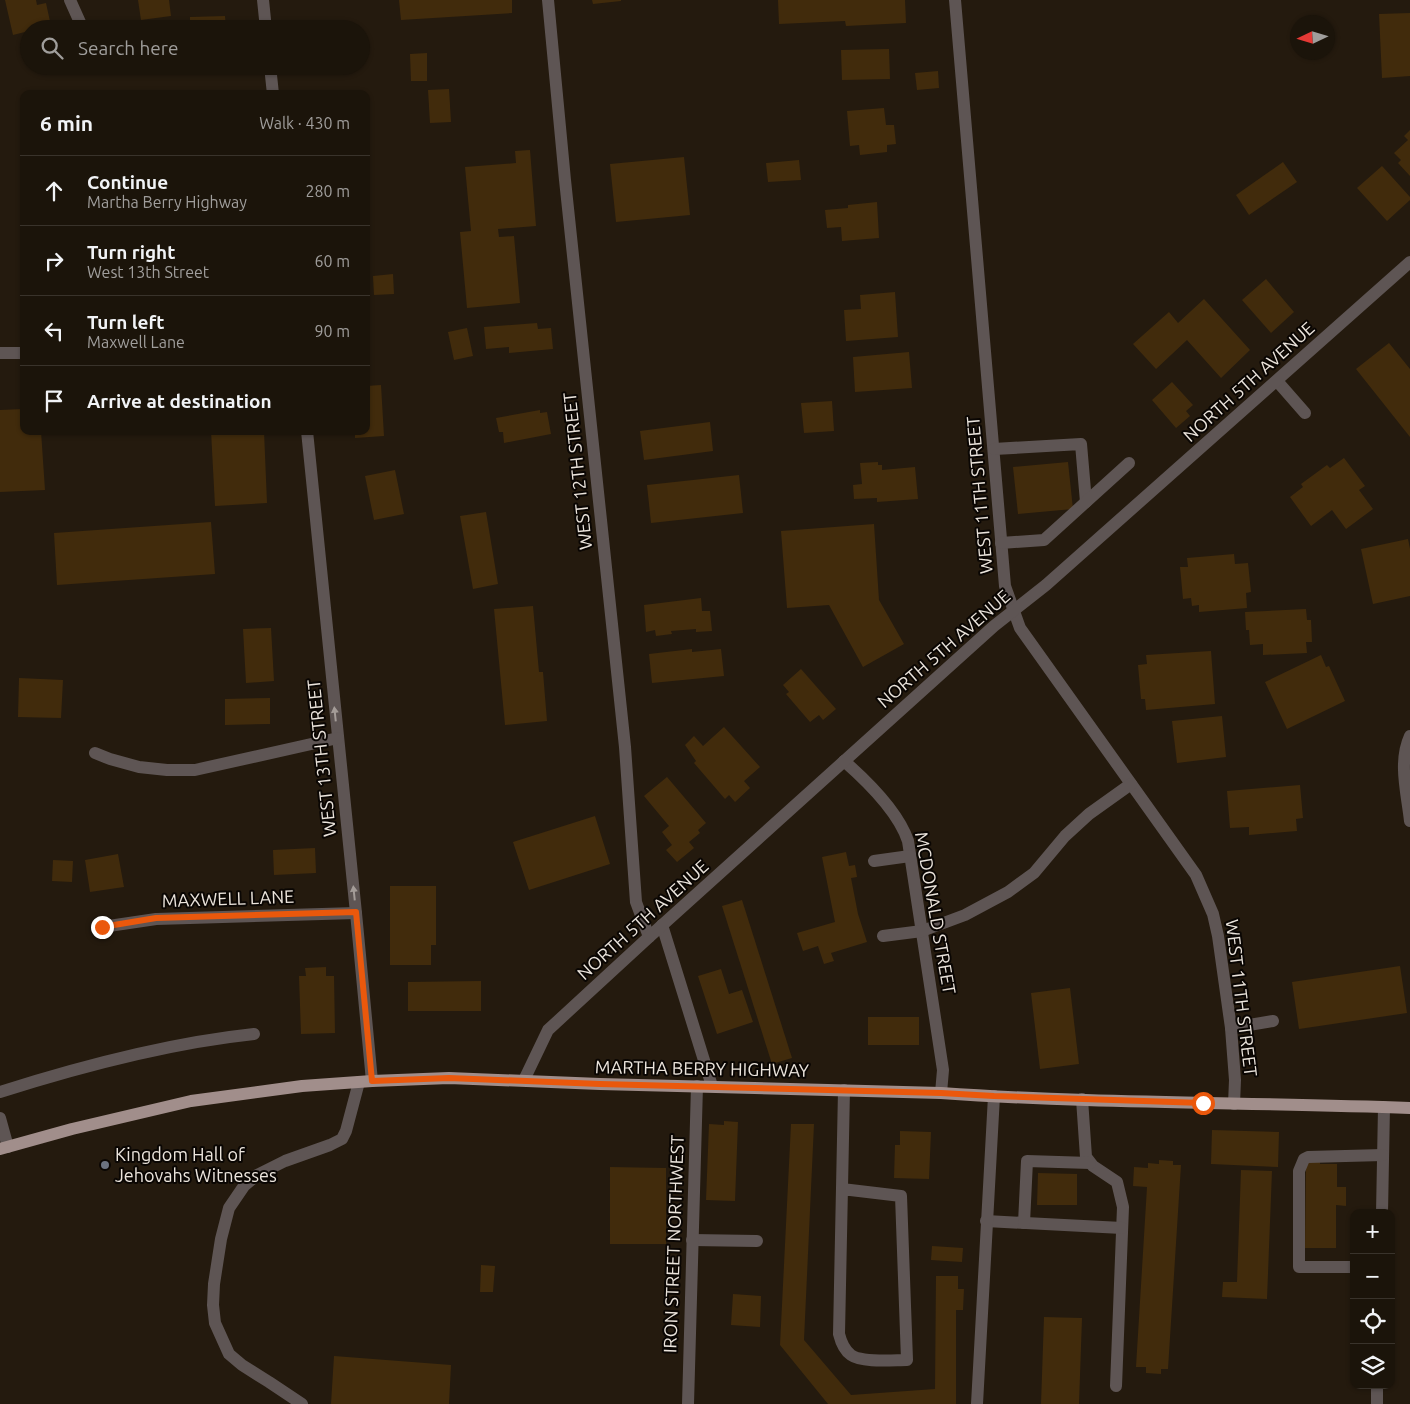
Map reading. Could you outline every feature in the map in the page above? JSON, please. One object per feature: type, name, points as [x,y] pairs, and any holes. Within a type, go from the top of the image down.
[{"type":"main road","name":"MARTHA BERRY HIGHWAY","points":[[4,1148],[72,1129],[191,1101],[302,1086],[449,1078],[1410,1108]]},
{"type":"street","points":[[70,0],[79,20]]},
{"type":"street","points":[[263,0],[265,20]]},
{"type":"street","name":"WEST 12TH STREET","points":[[548,0],[565,180],[625,747],[636,902],[648,937]]},
{"type":"street","name":"WEST 11TH STREET","points":[[956,0],[1005,586],[1020,628],[1196,875],[1214,914],[1231,1028],[1235,1080],[1234,1104]]},
{"type":"street","points":[[271,75],[273,90]]},
{"type":"street","name":"NORTH 5TH AVENUE","points":[[524,1080],[548,1030],[648,937],[994,626],[1046,585],[1410,262]]},
{"type":"street","points":[[0,353],[20,353]]},
{"type":"street","points":[[1276,380],[1305,413]]},
{"type":"street","name":"WEST 13TH STREET","points":[[302,1404],[242,1365],[229,1354],[215,1323],[213,1305],[221,1239],[232,1203],[244,1186],[257,1175],[285,1160],[342,1139],[365,1082],[356,912],[307,435]]},
{"type":"street","points":[[994,450],[1081,444],[1086,502]]},
{"type":"street","points":[[1002,543],[1044,540],[1130,463]]},
{"type":"street","points":[[1410,736],[1406,745],[1403,764],[1410,821]]},
{"type":"street","points":[[95,753],[110,760],[139,767],[195,770],[338,738]]},
{"type":"street","name":"MCDONALD STREET","points":[[844,761],[864,778],[904,830],[910,856],[943,1070],[941,1093]]},
{"type":"street","points":[[883,936],[922,931],[965,915],[1008,892],[1034,873],[1066,836],[1090,814],[1131,784]]},
{"type":"street","points":[[874,861],[910,856]]},
{"type":"street","name":"MAXWELL LANE","points":[[102,927],[156,918],[356,912]]},
{"type":"street","points":[[662,925],[712,1086]]},
{"type":"street","points":[[1231,1028],[1273,1021]]},
{"type":"street","points":[[0,1092],[98,1064],[158,1050],[214,1039],[254,1034]]},
{"type":"street","name":"IRON STREET NORTHWEST","points":[[688,1404],[697,1086]]},
{"type":"street","points":[[842,1190],[900,1196],[907,1360],[864,1359],[851,1356],[842,1345],[839,1334],[844,1090]]},
{"type":"street","points":[[977,1404],[994,1096]]},
{"type":"street","points":[[1082,1099],[1086,1157],[1090,1163],[1117,1182],[1123,1207],[1116,1386]]},
{"type":"street","points":[[1382,1209],[1384,1107]]},
{"type":"street","points":[[0,1118],[4,1148]]},
{"type":"street","points":[[1350,1267],[1299,1267],[1299,1171],[1304,1159],[1308,1157],[1383,1156]]},
{"type":"street","points":[[1024,1223],[1027,1161],[1090,1163]]},
{"type":"street","points":[[986,1221],[1122,1228]]},
{"type":"street","points":[[692,1240],[756,1241]]},
{"type":"street","points":[[1377,1389],[1377,1404]]},
{"type":"building","points":[[5,0],[36,0],[37,5],[46,3],[50,20],[20,20],[20,33],[13,35]]},
{"type":"building","points":[[138,0],[169,0],[171,16],[141,20]]},
{"type":"building","points":[[399,0],[512,0],[512,13],[401,20]]},
{"type":"building","points":[[592,0],[621,0],[621,1],[593,4]]},
{"type":"building","points":[[778,0],[905,0],[906,23],[846,26],[845,21],[779,24]]},
{"type":"building","points":[[1410,13],[1410,76],[1382,78],[1379,14]]},
{"type":"building","points":[[225,16],[225,20],[190,20],[190,17]]},
{"type":"building","points":[[889,49],[890,79],[842,80],[841,50]]},
{"type":"building","points":[[427,53],[427,81],[411,81],[410,54]]},
{"type":"building","points":[[938,71],[939,88],[917,90],[915,73]]},
{"type":"building","points":[[449,89],[451,122],[430,123],[428,90]]},
{"type":"building","points":[[884,108],[886,125],[894,125],[896,144],[887,145],[887,152],[860,155],[859,145],[850,146],[847,111]]},
{"type":"building","points":[[1410,130],[1410,176],[1398,163],[1401,160],[1394,153],[1408,140],[1404,136]]},
{"type":"building","points":[[530,150],[536,226],[498,229],[499,237],[514,236],[520,303],[467,308],[460,232],[471,231],[465,167],[516,163],[515,151]]},
{"type":"building","points":[[684,157],[690,215],[616,222],[610,164]]},
{"type":"building","points":[[799,160],[801,180],[768,182],[766,163]]},
{"type":"building","points":[[1283,162],[1297,182],[1249,215],[1236,195]]},
{"type":"building","points":[[1382,166],[1410,197],[1410,200],[1387,221],[1357,188]]},
{"type":"building","points":[[877,202],[879,238],[842,241],[841,227],[827,228],[825,210],[848,208],[848,205]]},
{"type":"building","points":[[393,274],[394,294],[374,295],[373,276]]},
{"type":"building","points":[[1266,279],[1294,312],[1271,333],[1242,300]]},
{"type":"building","points":[[895,292],[898,337],[846,341],[844,310],[861,309],[860,295]]},
{"type":"building","points":[[1204,299],[1250,350],[1221,378],[1187,340],[1156,369],[1133,344],[1169,312],[1178,323]]},
{"type":"building","points":[[537,323],[538,329],[551,328],[553,349],[509,353],[509,347],[486,349],[484,327]]},
{"type":"building","points":[[467,328],[473,356],[454,360],[448,332]]},
{"type":"building","points":[[1389,343],[1410,369],[1410,437],[1356,369]]},
{"type":"building","points":[[909,352],[912,388],[855,392],[853,357]]},
{"type":"building","points":[[1172,382],[1193,405],[1186,411],[1190,416],[1176,428],[1152,400]]},
{"type":"building","points":[[381,385],[384,436],[355,438],[355,435],[370,435],[370,386]]},
{"type":"building","points":[[832,401],[834,431],[804,433],[801,403]]},
{"type":"building","points":[[20,409],[20,435],[41,435],[45,490],[0,492],[0,410]]},
{"type":"building","points":[[540,410],[540,413],[547,412],[551,434],[504,443],[503,432],[499,432],[496,418]]},
{"type":"building","points":[[710,422],[713,451],[644,460],[640,431]]},
{"type":"building","points":[[211,435],[264,435],[267,503],[215,506]]},
{"type":"building","points":[[1344,458],[1365,486],[1359,490],[1373,509],[1346,529],[1332,510],[1311,526],[1290,497],[1303,487],[1301,484],[1327,465],[1330,468]]},
{"type":"building","points":[[878,462],[878,465],[882,465],[882,470],[915,467],[918,499],[877,502],[877,498],[854,499],[853,485],[862,484],[860,463]]},
{"type":"building","points":[[1068,462],[1073,509],[1018,514],[1013,467]]},
{"type":"building","points":[[395,470],[404,514],[374,520],[365,476]]},
{"type":"building","points":[[739,475],[743,513],[651,523],[647,485]]},
{"type":"building","points":[[486,512],[498,584],[473,589],[460,516]]},
{"type":"building","points":[[211,522],[215,574],[57,585],[54,533]]},
{"type":"building","points":[[874,524],[879,600],[904,644],[863,667],[829,605],[787,608],[781,531]]},
{"type":"building","points":[[1408,539],[1410,549],[1410,596],[1373,604],[1361,549]]},
{"type":"building","points":[[1234,554],[1235,564],[1248,563],[1251,592],[1246,593],[1247,608],[1199,612],[1199,605],[1192,606],[1191,598],[1183,599],[1180,567],[1188,567],[1187,558]]},
{"type":"building","points":[[701,598],[702,611],[710,611],[712,631],[696,632],[696,629],[671,631],[672,634],[656,636],[655,630],[646,632],[644,605]]},
{"type":"building","points":[[533,606],[539,672],[543,672],[547,721],[505,725],[494,609]]},
{"type":"building","points":[[1306,609],[1307,620],[1311,620],[1312,642],[1306,642],[1307,653],[1263,655],[1263,644],[1250,645],[1249,630],[1246,630],[1245,612]]},
{"type":"building","points":[[271,628],[274,681],[246,683],[243,629]]},
{"type":"building","points":[[692,649],[692,652],[721,649],[724,676],[652,683],[649,654]]},
{"type":"building","points":[[1211,651],[1215,704],[1146,710],[1145,699],[1141,699],[1138,665],[1147,664],[1146,655]]},
{"type":"building","points":[[1321,655],[1326,667],[1329,666],[1345,701],[1287,729],[1265,682]]},
{"type":"building","points":[[801,669],[836,709],[823,720],[819,715],[810,722],[786,694],[789,692],[783,685]]},
{"type":"building","points":[[19,678],[63,680],[61,718],[18,717]]},
{"type":"building","points":[[270,698],[270,724],[225,725],[225,699]]},
{"type":"building","points":[[1222,716],[1226,757],[1177,763],[1172,721]]},
{"type":"building","points":[[724,727],[760,767],[744,781],[750,788],[735,802],[729,795],[725,799],[694,763],[696,761],[685,745],[694,736],[703,746]]},
{"type":"building","points":[[667,777],[706,823],[698,830],[700,833],[689,842],[694,848],[677,862],[666,850],[672,845],[662,832],[669,826],[644,796]]},
{"type":"building","points":[[1300,785],[1303,818],[1296,819],[1297,831],[1249,835],[1249,827],[1230,828],[1227,791]]},
{"type":"building","points":[[595,816],[610,864],[529,890],[513,842]]},
{"type":"building","points":[[315,848],[316,873],[274,875],[273,850]]},
{"type":"building","points":[[846,852],[849,866],[855,865],[857,877],[851,878],[858,914],[867,942],[831,953],[834,961],[824,964],[818,946],[803,951],[797,933],[835,922],[822,857]]},
{"type":"building","points":[[118,854],[124,887],[90,892],[85,860]]},
{"type":"building","points":[[53,860],[73,861],[72,882],[52,881]]},
{"type":"building","points":[[390,886],[436,886],[436,945],[431,945],[431,965],[390,965]]},
{"type":"building","points":[[742,900],[792,1058],[772,1064],[722,906]]},
{"type":"building","points":[[1400,966],[1407,1013],[1299,1029],[1292,982]]},
{"type":"building","points":[[326,967],[326,976],[334,976],[335,1033],[301,1034],[299,976],[306,976],[305,968]]},
{"type":"building","points":[[721,969],[729,994],[742,990],[753,1022],[717,1034],[698,976]]},
{"type":"building","points":[[481,981],[481,1011],[408,1011],[408,982]]},
{"type":"building","points":[[1070,988],[1079,1064],[1040,1069],[1031,993]]},
{"type":"building","points":[[868,1017],[919,1017],[919,1045],[868,1045]]},
{"type":"building","points":[[724,1121],[738,1122],[735,1201],[706,1200],[709,1124],[724,1125]]},
{"type":"building","points":[[791,1124],[814,1124],[804,1340],[851,1395],[935,1389],[936,1276],[958,1276],[958,1289],[964,1289],[963,1310],[956,1310],[956,1404],[828,1404],[780,1345]]},
{"type":"building","points":[[1212,1130],[1279,1132],[1278,1167],[1211,1164]]},
{"type":"building","points":[[900,1131],[931,1132],[929,1179],[894,1178],[895,1145],[900,1145]]},
{"type":"building","points":[[1306,1159],[1320,1159],[1320,1164],[1337,1164],[1337,1187],[1346,1187],[1346,1206],[1336,1205],[1336,1248],[1305,1248]]},
{"type":"building","points":[[1159,1160],[1173,1161],[1173,1165],[1181,1165],[1168,1369],[1161,1369],[1161,1374],[1146,1373],[1146,1367],[1136,1367],[1147,1187],[1133,1186],[1134,1167],[1148,1168],[1148,1163],[1159,1164]]},
{"type":"building","points":[[610,1167],[666,1168],[666,1244],[610,1244]]},
{"type":"building","points":[[1241,1170],[1272,1171],[1267,1299],[1222,1297],[1223,1282],[1237,1282]]},
{"type":"building","points":[[1038,1173],[1077,1174],[1077,1205],[1037,1205]]},
{"type":"building","points":[[932,1246],[963,1248],[962,1262],[931,1260]]},
{"type":"building","points":[[481,1265],[495,1266],[493,1292],[480,1292]]},
{"type":"building","points":[[733,1294],[761,1296],[760,1327],[731,1325]]},
{"type":"building","points":[[1044,1317],[1082,1318],[1079,1404],[1041,1404]]},
{"type":"building","points":[[334,1356],[451,1365],[449,1404],[331,1404]]},
{"type":"place","name":"Kingdom Hall of Jehovahs Witnesses","points":[[105,1165]]},
{"type":"route","points":[[102,927],[156,918],[356,912],[372,1081],[449,1078],[1203,1103]]}]
